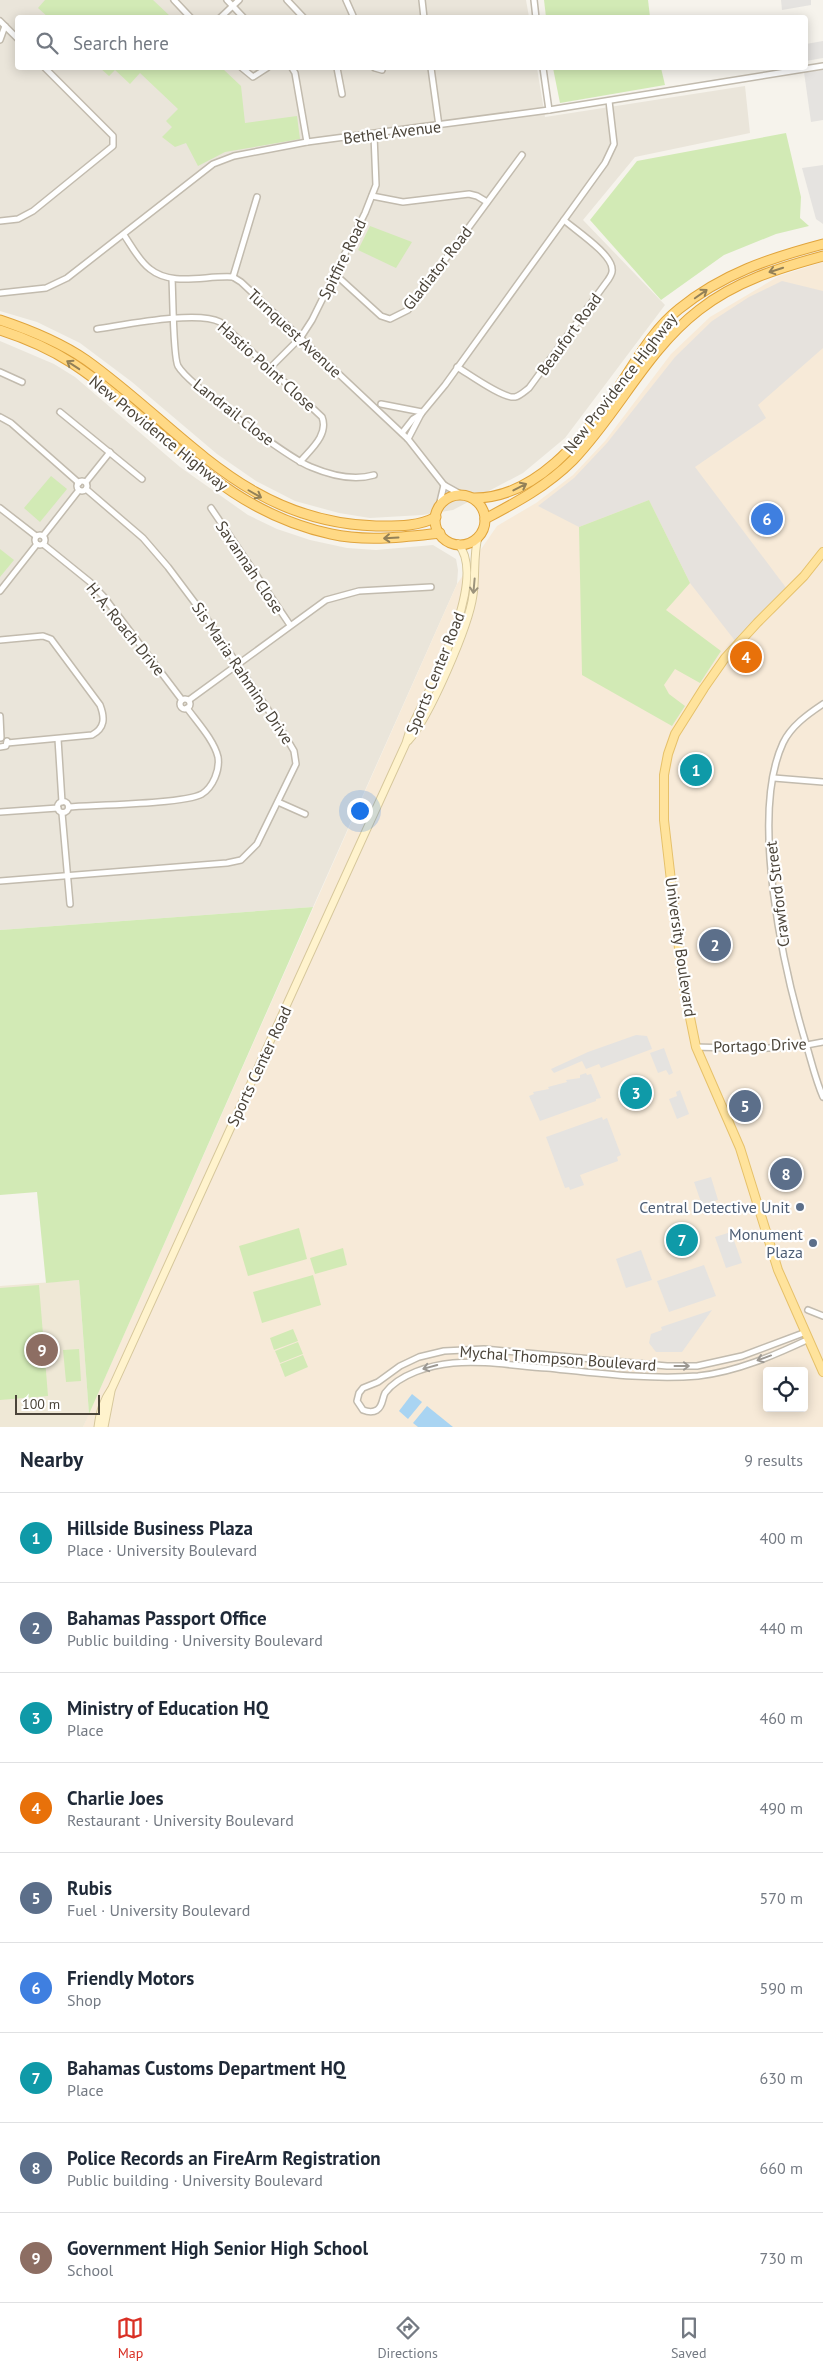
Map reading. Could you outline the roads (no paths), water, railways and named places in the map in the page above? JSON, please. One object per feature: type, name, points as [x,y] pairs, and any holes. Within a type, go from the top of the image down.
[{"type":"highway","name":"New Providence Highway","points":[[473,498],[492,498],[518,488],[558,461],[590,424],[649,342],[678,309],[747,267],[823,244]]},
{"type":"highway","name":"New Providence Highway","points":[[485,519],[529,495],[572,460],[593,436],[653,354],[700,309],[727,290],[751,279],[823,256]]},
{"type":"highway","name":"New Providence Highway","points":[[0,320],[49,339],[85,360],[240,485],[262,498],[310,516],[357,524],[401,526],[424,523],[436,517]]},
{"type":"highway","name":"New Providence Highway","points":[[0,330],[53,352],[77,367],[106,389],[200,470],[260,510],[285,521],[337,535],[381,538],[440,533]]},
{"type":"highway","points":[[462,495],[473,498],[482,508],[485,519],[483,530],[478,537],[469,543],[458,544],[448,541],[440,533],[436,517],[439,506],[449,497],[462,495]]},
{"type":"main road","name":"Sports Center Road","points":[[406,743],[415,734],[462,633],[473,595],[478,537]]},
{"type":"main road","name":"Sports Center Road","points":[[98,1427],[102,1406],[112,1388],[406,743],[461,614],[468,570],[464,554],[458,544]]},
{"type":"main road","name":"University Boulevard","points":[[823,552],[804,576],[725,658],[685,718],[668,754],[664,775],[664,820],[684,988],[696,1047],[730,1122],[778,1270],[823,1372]]},
{"type":"main road","name":"Sports Center Road","points":[[104,1427],[112,1388]]},
{"type":"street","points":[[174,0],[189,15]]},
{"type":"street","points":[[227,0],[241,15]]},
{"type":"street","points":[[223,15],[238,0]]},
{"type":"street","points":[[287,0],[301,15]]},
{"type":"street","points":[[346,0],[353,15]]},
{"type":"street","points":[[422,0],[424,15]]},
{"type":"street","points":[[534,0],[536,15]]},
{"type":"street","points":[[0,21],[15,36]]},
{"type":"street","points":[[0,40],[5,26]]},
{"type":"street","name":"Bethel Avenue","points":[[808,68],[823,66]]},
{"type":"street","points":[[0,221],[18,219],[33,211],[113,146],[113,136],[47,70]]},
{"type":"street","points":[[245,70],[254,77],[264,70]]},
{"type":"street","points":[[293,70],[307,142]]},
{"type":"street","points":[[337,70],[342,94]]},
{"type":"street","points":[[431,70],[439,126]]},
{"type":"street","points":[[543,70],[549,110]]},
{"type":"street","name":"Bethel Avenue","points":[[0,293],[46,288],[67,278],[213,164],[234,156],[307,142],[374,135],[549,110],[798,70]]},
{"type":"street","points":[[408,439],[422,413],[605,163],[611,151],[614,134],[608,101]]},
{"type":"street","name":"Spitfire Road","points":[[270,368],[301,337],[336,275],[372,196],[376,173],[374,135]]},
{"type":"street","name":"Gladiator Road","points":[[336,275],[381,316],[390,319],[408,310],[522,155]]},
{"type":"street","points":[[372,196],[403,202],[469,194],[483,198],[487,202]]},
{"type":"street","points":[[233,277],[257,197]]},
{"type":"street","name":"Beaufort Road","points":[[457,367],[504,395],[514,397],[522,393],[529,388],[608,280],[613,270],[607,258],[564,220]]},
{"type":"street","name":"Turnquest Avenue","points":[[124,235],[148,268],[161,276],[172,279],[233,277],[301,337],[402,433],[444,485]]},
{"type":"street","name":"Landrail Close","points":[[172,279],[176,360],[183,372],[229,411],[300,462],[345,476],[360,478],[374,475]]},
{"type":"street","name":"Hastio Point Close","points":[[97,329],[175,319],[209,317],[216,320],[322,417],[324,421],[323,430],[319,439],[300,462]]},
{"type":"street","points":[[0,372],[22,382]]},
{"type":"street","points":[[381,404],[422,413]]},
{"type":"street","points":[[60,412],[142,479]]},
{"type":"street","points":[[402,433],[413,419],[422,413]]},
{"type":"street","points":[[0,417],[11,423],[79,483],[86,482]]},
{"type":"street","points":[[37,544],[43,544],[43,536],[79,490],[86,489],[86,482],[110,452]]},
{"type":"street","points":[[79,483],[77,486],[79,490]]},
{"type":"street","points":[[439,506],[444,485],[462,495]]},
{"type":"street","name":"Sis Maria Rahming Drive","points":[[0,881],[235,862],[246,856],[257,844],[294,769],[294,750],[238,664],[185,588],[156,551],[86,489]]},
{"type":"street","points":[[0,508],[36,536],[43,536]]},
{"type":"street","name":"Savannah Close","points":[[211,508],[290,625]]},
{"type":"street","points":[[36,536],[34,541],[37,544]]},
{"type":"street","points":[[0,591],[37,544]]},
{"type":"street","name":"H. A. Roach Drive","points":[[43,544],[90,582],[99,592],[138,639],[182,700],[182,707],[187,708]]},
{"type":"street","points":[[182,700],[189,700],[326,600],[347,593],[430,587]]},
{"type":"street","points":[[0,640],[43,636],[52,640],[100,706],[104,717],[99,731],[92,735],[7,743],[4,747],[0,747]]},
{"type":"street","points":[[62,813],[67,811],[69,807],[182,799],[203,793],[211,786],[215,778],[218,757],[213,746],[187,708],[190,705],[189,700]]},
{"type":"street","name":"Crawford Street","points":[[823,704],[792,729],[777,760],[770,834],[772,881],[794,1004],[823,1098]]},
{"type":"street","points":[[0,716],[1,738],[7,743]]},
{"type":"street","points":[[58,739],[62,802],[58,808]]},
{"type":"street","points":[[774,778],[823,782]]},
{"type":"street","points":[[62,802],[67,803],[69,807]]},
{"type":"street","points":[[278,802],[305,814]]},
{"type":"street","points":[[0,812],[58,808]]},
{"type":"street","points":[[58,808],[62,813],[70,904]]},
{"type":"street","name":"Portago Drive","points":[[696,1047],[758,1048],[806,1046],[823,1042]]},
{"type":"street","points":[[808,1310],[823,1316]]},
{"type":"street","name":"Mychal Thompson Boulevard","points":[[808,1335],[740,1366],[699,1376],[653,1376],[492,1364],[446,1364],[422,1370],[400,1381],[387,1392],[380,1407],[372,1412],[363,1410],[357,1401],[358,1395],[363,1388],[378,1382],[400,1366],[419,1357],[444,1351],[484,1349],[666,1366],[697,1366],[742,1356],[808,1335]]},
{"type":"water","points":[[412,1394],[422,1402],[408,1419],[399,1411]]},
{"type":"water","points":[[427,1406],[453,1427],[418,1427],[413,1423]]},
{"type":"place","name":"Friendly Motors","points":[[767,519]]},
{"type":"place","name":"Charlie Joes","points":[[746,657]]},
{"type":"place","name":"Hillside Business Plaza","points":[[696,770]]},
{"type":"place","name":"Bahamas Passport Office","points":[[715,945]]},
{"type":"place","name":"Ministry of Education HQ","points":[[636,1093]]},
{"type":"place","name":"Rubis","points":[[745,1106]]},
{"type":"place","name":"Police Records an FireArm Registration","points":[[786,1174]]},
{"type":"place","name":"Central Detective Unit","points":[[800,1207]]},
{"type":"place","name":"Bahamas Customs Department HQ","points":[[682,1240]]},
{"type":"place","name":"Monument Plaza","points":[[813,1243]]},
{"type":"place","name":"Government High Senior High School","points":[[42,1350]]}]
